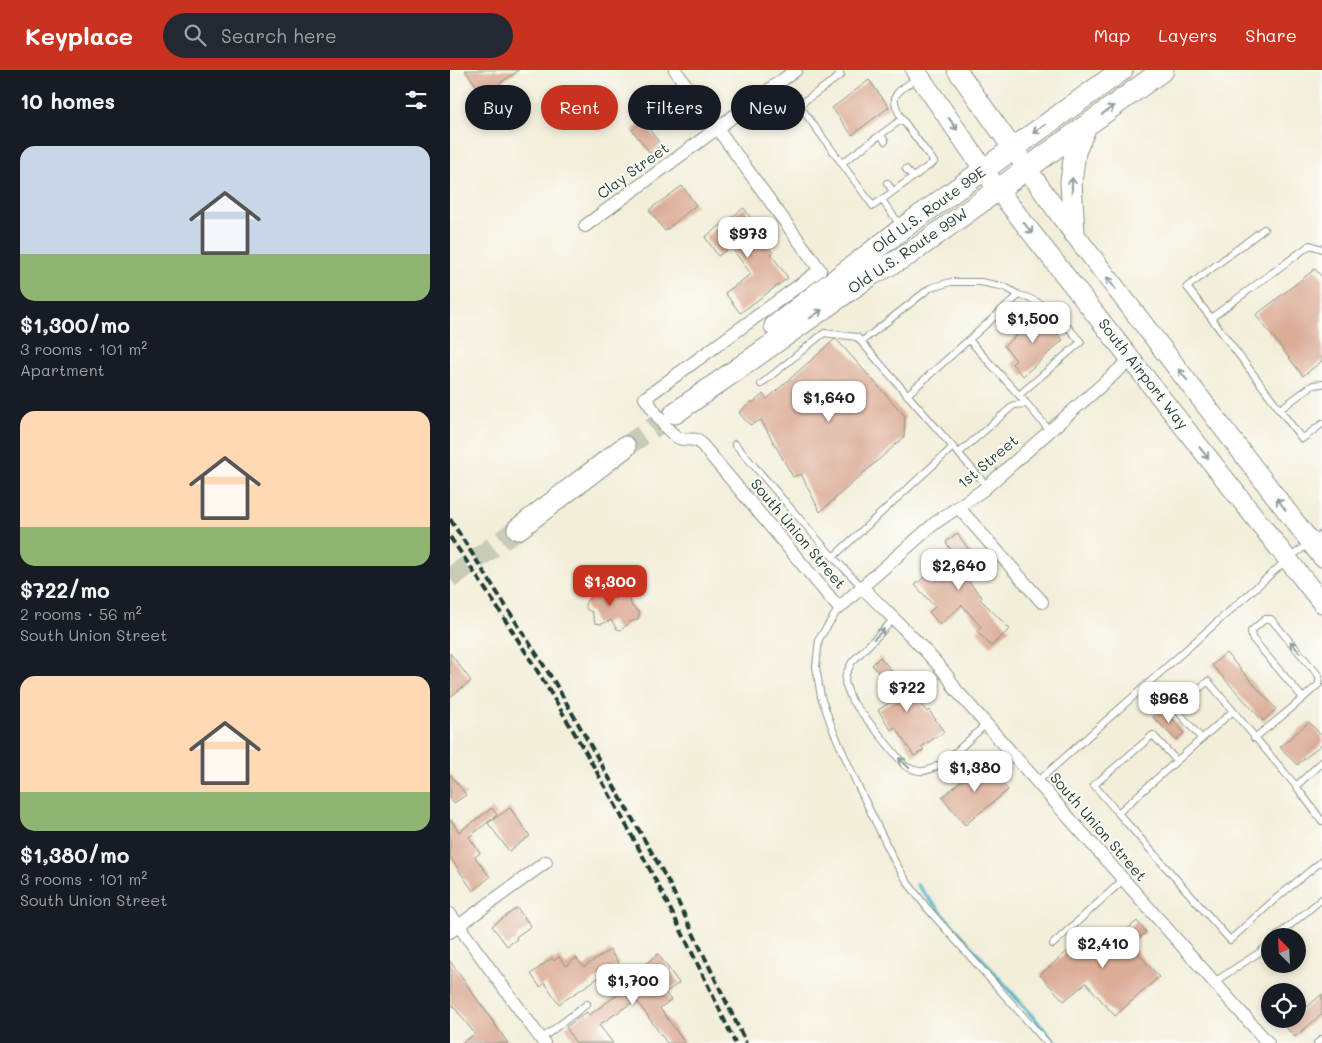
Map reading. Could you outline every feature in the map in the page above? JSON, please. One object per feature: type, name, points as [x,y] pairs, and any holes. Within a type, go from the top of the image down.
[{"type":"main road","name":"South Airport Way","points":[[957,70],[1026,169],[1074,233],[1318,545]]},
{"type":"main road","name":"Old U.S. Route 99E","points":[[688,387],[773,328],[903,228],[1120,70]]},
{"type":"main road","name":"Old U.S. Route 99W","points":[[688,387],[670,409],[871,275],[908,255],[1163,70]]},
{"type":"main road","name":"South Airport Way","points":[[917,73],[998,190],[1322,603]]},
{"type":"main road","points":[[1074,233],[1071,184],[1075,152],[1087,125]]},
{"type":"main road","points":[[1131,359],[1139,348],[1141,321]]},
{"type":"main road","points":[[513,526],[620,443]]},
{"type":"street","points":[[675,70],[686,85]]},
{"type":"street","name":"Clay Street","points":[[721,125],[796,70]]},
{"type":"street","name":"Clay Street","points":[[585,226],[714,130]]},
{"type":"street","name":"South Union Street","points":[[718,130],[820,270],[646,398],[668,429],[676,436],[681,439],[698,440],[839,608],[862,587],[893,620],[914,638],[986,724],[1268,1043]]},
{"type":"street","name":"1st Street","points":[[862,587],[935,523],[987,486],[1131,359]]},
{"type":"street","points":[[958,507],[1042,602]]},
{"type":"street","points":[[454,928],[546,862]]},
{"type":"street","points":[[450,914],[454,928],[543,1041]]},
{"type":"lane","points":[[837,70],[841,75],[799,106],[873,206],[934,162],[902,119],[894,99],[896,94],[917,73]]},
{"type":"lane","points":[[842,163],[902,119]]},
{"type":"lane","points":[[881,135],[886,141]]},
{"type":"lane","points":[[862,148],[866,155]]},
{"type":"lane","points":[[906,169],[913,177]]},
{"type":"lane","points":[[887,183],[893,191]]},
{"type":"lane","points":[[882,200],[903,228]]},
{"type":"lane","points":[[1264,229],[1187,286],[1302,439],[1322,424]]},
{"type":"lane","points":[[1211,318],[1310,245],[1322,249]]},
{"type":"lane","points":[[861,342],[907,304],[930,288],[951,282],[980,282],[1005,287],[1052,310],[1081,342],[1019,395]]},
{"type":"lane","points":[[907,395],[1019,295]]},
{"type":"lane","points":[[761,384],[824,333],[857,337],[987,486]]},
{"type":"lane","points":[[969,340],[1050,430]]},
{"type":"lane","points":[[1279,410],[1313,385],[1322,384]]},
{"type":"lane","points":[[958,453],[1014,405],[1027,404]]},
{"type":"lane","points":[[735,444],[833,558],[862,587]]},
{"type":"lane","points":[[833,558],[954,447]]},
{"type":"lane","points":[[1037,782],[1288,559],[1318,545]]},
{"type":"lane","points":[[839,608],[819,639],[816,667],[821,697],[833,730],[857,784],[895,862],[908,883],[927,908],[1047,1043]]},
{"type":"lane","points":[[1254,738],[1280,718],[1303,698],[1318,684],[1319,676],[1271,619],[1265,619],[1251,630],[1252,638],[1303,698]]},
{"type":"lane","points":[[893,620],[852,662],[846,674],[845,683],[852,701],[906,766],[912,770],[924,772],[941,764],[986,724]]},
{"type":"lane","points":[[1201,738],[1176,709],[1208,681],[1296,786],[1322,821]]},
{"type":"lane","points":[[1118,813],[1233,711]]},
{"type":"lane","points":[[1176,760],[1153,735],[1094,785],[1230,940],[1273,901],[1322,861]]},
{"type":"lane","points":[[1296,786],[1322,762]]},
{"type":"lane","points":[[1054,944],[1123,880]]},
{"type":"lane","points":[[1287,928],[1322,899]]},
{"type":"lane","points":[[1214,982],[1261,951]]},
{"type":"lane","points":[[543,1041],[587,1004]]},
{"type":"lane","points":[[1317,1043],[1322,1039]]},
{"type":"building","points":[[465,70],[519,70],[497,85],[476,85]]},
{"type":"building","points":[[869,80],[889,107],[852,135],[832,108]]},
{"type":"building","points":[[632,130],[650,130],[661,145],[650,153]]},
{"type":"building","points":[[682,186],[696,205],[665,231],[649,210]]},
{"type":"building","points":[[744,208],[757,227],[755,228],[773,253],[771,254],[788,278],[740,313],[725,293],[751,274],[731,247],[718,256],[705,237]]},
{"type":"building","points":[[1315,269],[1322,277],[1322,361],[1303,376],[1256,315]]},
{"type":"building","points":[[1037,311],[1063,340],[1023,376],[1012,364],[1016,360],[1004,346],[1028,326],[1025,323]]},
{"type":"building","points":[[835,339],[905,416],[904,437],[820,512],[801,474],[793,477],[761,420],[750,425],[739,413],[763,394],[767,399]]},
{"type":"building","points":[[957,533],[978,562],[962,574],[982,597],[980,599],[1010,629],[991,646],[977,631],[981,627],[962,605],[940,625],[929,612],[935,607],[915,585],[938,565],[935,562],[950,549],[946,542]]},
{"type":"building","points":[[584,572],[615,599],[624,595],[629,597],[632,607],[639,612],[637,620],[630,622],[621,630],[617,629],[611,620],[602,624],[595,623],[592,612],[587,610],[585,604],[587,600],[596,594],[582,573]]},
{"type":"building","points":[[450,653],[471,681],[450,697]]},
{"type":"building","points":[[1226,653],[1276,709],[1263,721],[1212,665]]},
{"type":"building","points":[[880,657],[927,712],[929,710],[944,732],[921,747],[924,750],[914,756],[895,727],[891,730],[878,710],[899,697],[872,665]]},
{"type":"building","points":[[1162,709],[1165,712],[1166,710],[1184,733],[1176,740],[1153,717]]},
{"type":"building","points":[[1309,722],[1322,736],[1322,744],[1297,765],[1280,747]]},
{"type":"building","points":[[984,762],[1008,790],[965,825],[942,797]]},
{"type":"building","points":[[450,774],[466,795],[454,803],[450,798]]},
{"type":"building","points":[[492,808],[497,815],[469,837],[480,853],[475,857],[490,877],[473,891],[450,857],[450,819],[459,832]]},
{"type":"building","points":[[510,808],[530,836],[509,851],[488,823]]},
{"type":"building","points":[[517,908],[531,926],[507,946],[492,926]]},
{"type":"building","points":[[1137,921],[1146,932],[1131,945],[1159,977],[1115,1016],[1086,983],[1064,1001],[1040,975],[1094,928],[1109,945]]},
{"type":"building","points":[[610,950],[619,964],[559,1004],[545,983],[540,987],[531,974],[552,958],[554,961],[559,957],[566,966],[576,958],[584,967]]},
{"type":"building","points":[[658,954],[679,983],[665,993],[671,1000],[660,1008],[685,1043],[667,1043],[636,1000],[599,1025],[613,1043],[576,1043],[566,1027],[587,1012],[589,1015],[644,976],[639,969]]},
{"type":"building","points":[[450,961],[508,1043],[461,1043],[475,1034],[450,1002]]},
{"type":"building","points":[[1322,994],[1322,1014],[1306,1028],[1306,1008]]},
{"type":"building","points":[[1287,1028],[1306,1028],[1295,1037]]},
{"type":"waterway","points":[[917,885],[1056,1043]]},
{"type":"tunnel","points":[[625,447],[675,413]]},
{"type":"tunnel","points":[[450,578],[518,529]]},
{"type":"railway","points":[[450,519],[555,683],[668,881],[746,1043]]},
{"type":"railway","points":[[450,537],[530,658],[603,784],[672,912],[735,1043]]}]
